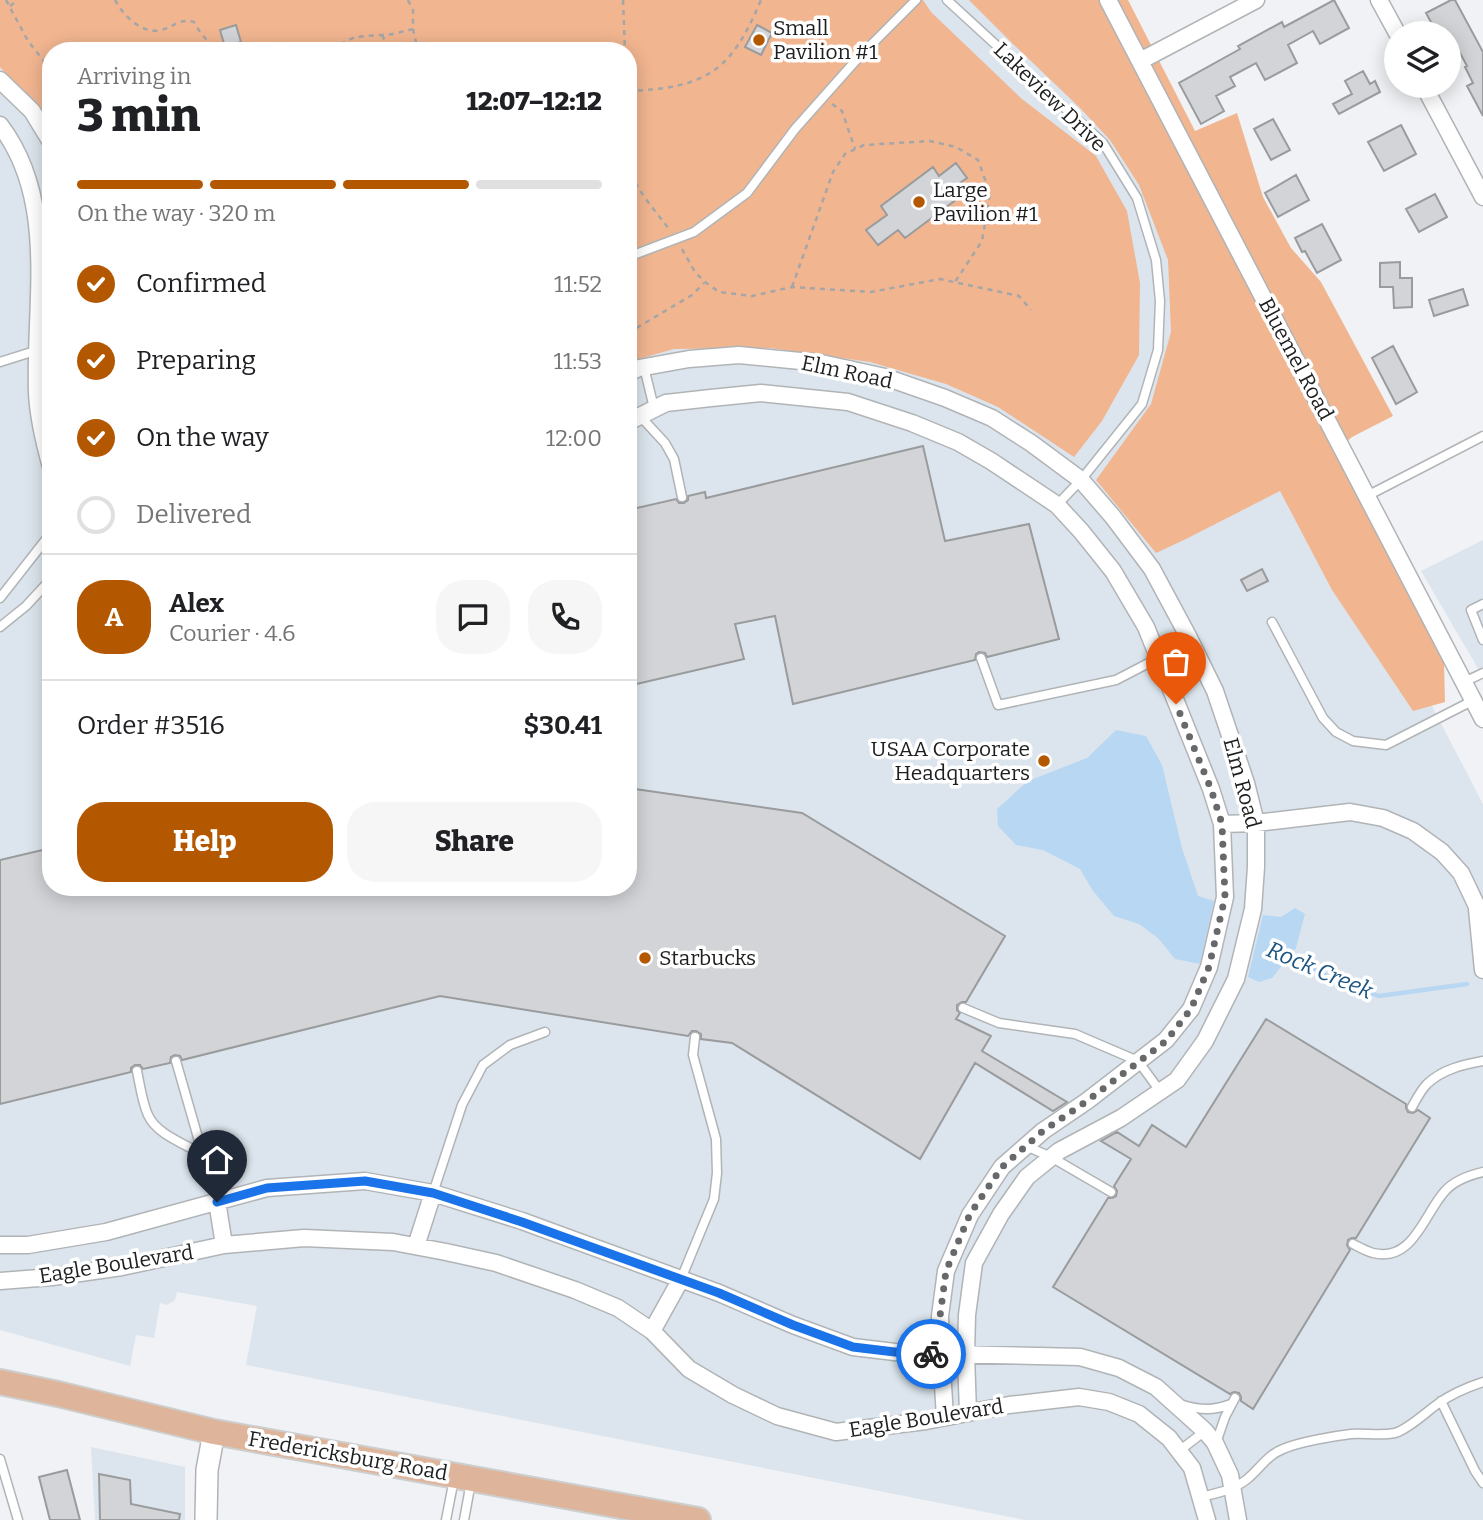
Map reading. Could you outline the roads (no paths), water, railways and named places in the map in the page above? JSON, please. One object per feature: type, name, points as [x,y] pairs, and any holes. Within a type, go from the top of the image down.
[{"type":"main road","name":"Fredericksburg Road","points":[[0,1382],[214,1432],[698,1520]]},
{"type":"street","name":"Bluemel Road","points":[[1108,0],[1483,719]]},
{"type":"street","points":[[1140,61],[1256,0]]},
{"type":"street","points":[[1379,0],[1390,21]]},
{"type":"street","points":[[0,80],[32,111],[42,127]]},
{"type":"street","points":[[1430,98],[1483,197]]},
{"type":"street","points":[[0,125],[8,135],[29,180],[37,227],[42,321]]},
{"type":"street","name":"Elm Road","points":[[637,370],[689,359],[739,355],[821,363],[886,377],[945,398],[992,418],[1031,443],[1081,480],[1152,569],[1215,691],[1246,783],[1256,822],[1254,909],[1237,979],[1205,1041],[1177,1080],[1121,1118],[1051,1157],[1027,1177],[1001,1214],[974,1263],[967,1315],[968,1413]]},
{"type":"street","points":[[42,362],[37,393],[42,430]]},
{"type":"street","name":"Elm Road","points":[[641,416],[666,403],[761,393],[848,402],[912,423],[958,442],[1057,505],[1113,571],[1146,627],[1211,789],[1222,824],[1225,897],[1209,967],[1191,1009],[1166,1041],[1043,1131],[1002,1167],[970,1214],[946,1271],[940,1316],[945,1417]]},
{"type":"street","points":[[1222,824],[1350,812],[1383,818],[1412,831],[1442,852],[1461,873],[1480,913],[1483,970]]},
{"type":"street","name":"Eagle Boulevard","points":[[0,1245],[29,1245],[106,1232],[267,1188],[365,1181],[433,1193],[681,1279],[853,1347],[903,1353],[1080,1357],[1119,1368],[1156,1387],[1210,1437],[1230,1475],[1238,1520]]},
{"type":"street","points":[[416,1246],[433,1193]]},
{"type":"street","points":[[217,1202],[224,1245]]},
{"type":"street","name":"Eagle Boulevard","points":[[0,1281],[122,1267],[224,1245],[304,1238],[393,1242],[416,1246],[496,1263],[618,1308],[652,1331],[689,1369],[733,1395],[777,1416],[836,1432],[1079,1397],[1109,1402],[1139,1414],[1169,1437],[1192,1468],[1207,1520]]},
{"type":"street","points":[[652,1331],[681,1279]]},
{"type":"street","points":[[206,1520],[207,1470],[214,1432]]},
{"type":"lane","points":[[637,254],[694,232],[747,193],[794,130],[822,98],[916,0]]},
{"type":"lane","name":"Lakeview Drive","points":[[947,0],[1103,143],[1137,198],[1156,260],[1160,301],[1158,350],[1142,404],[1081,480],[1057,505]]},
{"type":"lane","points":[[0,362],[42,351]]},
{"type":"lane","points":[[644,367],[641,416],[674,458],[682,497]]},
{"type":"lane","points":[[1367,496],[1483,436]]},
{"type":"lane","points":[[0,598],[42,544]]},
{"type":"lane","points":[[0,627],[42,589]]},
{"type":"lane","points":[[1483,604],[1471,610],[1483,640]]},
{"type":"lane","points":[[1272,622],[1323,718],[1336,732],[1353,741],[1386,745],[1474,700]]},
{"type":"lane","points":[[981,658],[998,705],[1116,680],[1191,641]]},
{"type":"lane","points":[[1464,682],[1483,673]]},
{"type":"lane","points":[[963,1008],[999,1023],[1075,1034],[1138,1061],[1160,1091]]},
{"type":"lane","points":[[433,1193],[462,1105],[483,1065],[510,1045],[545,1032]]},
{"type":"lane","points":[[681,1279],[713,1199],[717,1173],[716,1139],[693,1055],[695,1037]]},
{"type":"lane","points":[[176,1061],[203,1156],[210,1170],[217,1202]]},
{"type":"lane","points":[[1412,1107],[1425,1085],[1444,1071],[1483,1061]]},
{"type":"lane","points":[[137,1071],[147,1114],[153,1124],[203,1156]]},
{"type":"lane","points":[[1026,1146],[1051,1157],[1111,1192]]},
{"type":"lane","points":[[1353,1244],[1373,1253],[1394,1254],[1416,1236],[1446,1189],[1468,1176],[1483,1172]]},
{"type":"lane","points":[[1201,1497],[1232,1488],[1249,1478],[1280,1450],[1296,1444],[1351,1434],[1396,1432],[1441,1401],[1483,1382]]},
{"type":"lane","points":[[1173,1402],[1212,1410],[1233,1401],[1210,1437],[1179,1451]]},
{"type":"lane","points":[[1441,1401],[1483,1483]]},
{"type":"lane","points":[[0,1459],[18,1520]]},
{"type":"lane","points":[[446,1520],[463,1477]]},
{"type":"lane","points":[[463,1477],[464,1520]]},
{"type":"water","points":[[1116,730],[1146,736],[1162,765],[1182,848],[1198,896],[1214,901],[1200,964],[1175,959],[1158,938],[1139,924],[1114,916],[1093,891],[1080,869],[1043,850],[1016,845],[998,826],[997,809],[1028,781],[1087,758]]},
{"type":"water","points":[[1295,908],[1305,914],[1296,948],[1272,978],[1259,982],[1248,977],[1263,915],[1281,917]]},
{"type":"waterway","name":"Rock Creek","points":[[1287,952],[1334,980],[1379,996],[1467,984]]},
{"type":"place","name":"Small Pavilion #1","points":[[759,40]]},
{"type":"place","name":"Large Pavilion #1","points":[[919,202]]},
{"type":"place","name":"USAA Corporate Headquarters","points":[[1044,761]]},
{"type":"place","name":"Starbucks","points":[[645,958]]}]
